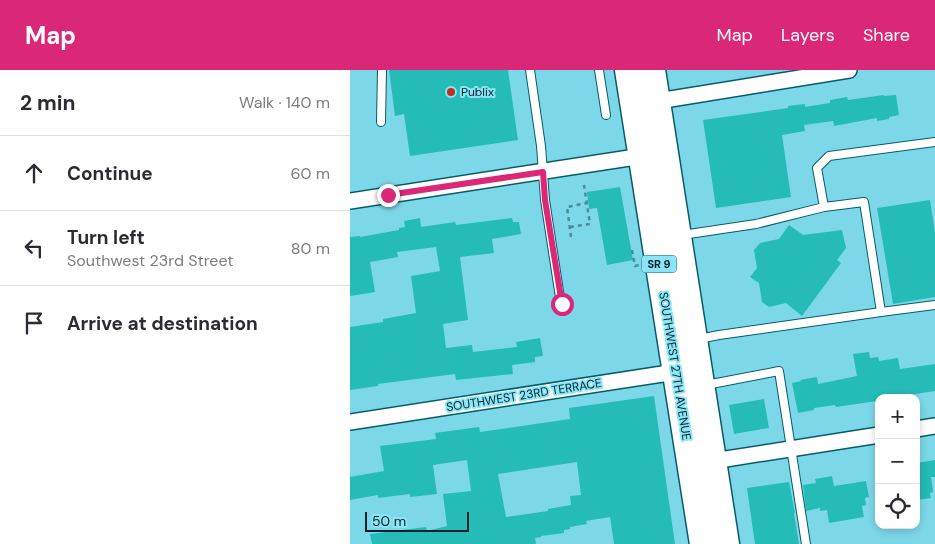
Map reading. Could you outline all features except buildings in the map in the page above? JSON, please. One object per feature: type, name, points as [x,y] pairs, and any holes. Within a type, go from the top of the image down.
[{"type":"highway","name":"SOUTHWEST 27TH AVENUE","points":[[628,70],[678,235],[694,340],[692,375],[703,544]]},
{"type":"highway","points":[[628,70],[642,93],[658,101]]},
{"type":"highway","name":"SOUTHWEST 27TH AVENUE","points":[[652,70],[658,101],[654,154],[692,375],[713,461],[726,544]]},
{"type":"street","points":[[658,101],[849,70]]},
{"type":"street","points":[[350,201],[654,154]]},
{"type":"street","name":"SOUTHWEST 23RD TERRACE","points":[[350,422],[692,375]]},
{"type":"street","points":[[920,428],[935,426]]},
{"type":"street","points":[[713,461],[875,436]]},
{"type":"lane","points":[[382,70],[382,122]]},
{"type":"lane","points":[[530,70],[541,146],[545,200],[562,304]]},
{"type":"lane","points":[[599,70],[606,116]]},
{"type":"lane","points":[[824,207],[817,168],[829,156],[935,142]]},
{"type":"lane","points":[[678,235],[756,224],[824,207],[864,202],[881,312]]},
{"type":"lane","points":[[694,340],[935,305]]},
{"type":"lane","points":[[692,375],[778,370],[806,544]]},
{"type":"path","points":[[570,227],[590,224],[584,185]]},
{"type":"path","points":[[571,237],[567,207],[587,204]]},
{"type":"path","points":[[632,250],[634,266],[641,264]]},
{"type":"place","name":"Publix","points":[[451,92]]},
{"type":"route","points":[[388,195],[543,172],[545,200],[562,304]]}]
